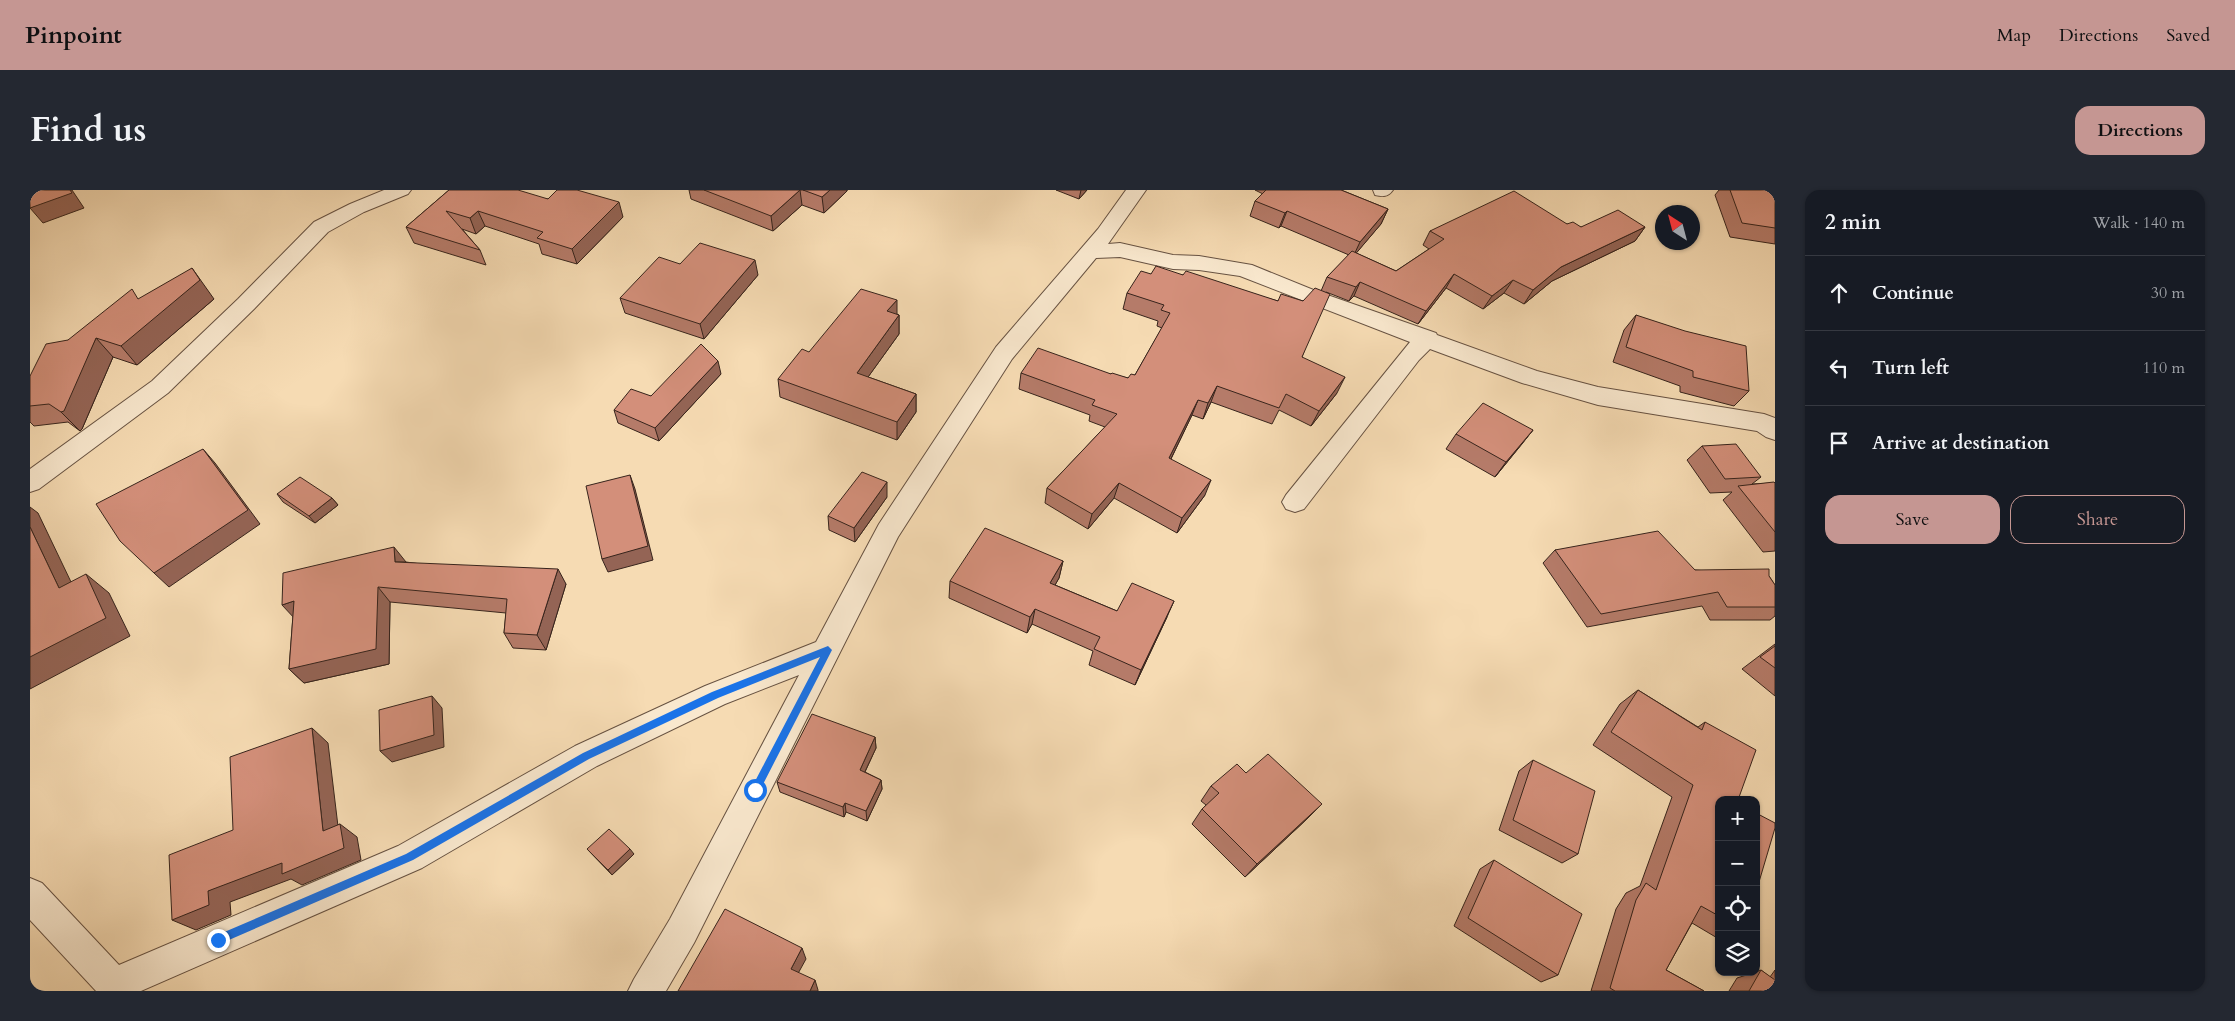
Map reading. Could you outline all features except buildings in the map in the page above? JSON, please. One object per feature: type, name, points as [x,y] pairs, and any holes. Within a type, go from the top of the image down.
[{"type":"street","points":[[30,482],[160,387],[246,304],[321,227],[357,208],[401,190]]},
{"type":"street","points":[[646,991],[682,931],[888,532],[1004,353],[1105,234],[1136,190]]},
{"type":"street","points":[[1089,252],[1120,250],[1173,262],[1199,263],[1244,270],[1308,296],[1428,338],[1530,377],[1598,396],[1764,423],[1775,431]]},
{"type":"street","points":[[1295,502],[1411,354],[1428,338]]},
{"type":"street","points":[[30,895],[115,988],[410,857],[586,756],[715,695],[828,650]]},
{"type":"route","points":[[218,940],[410,857],[586,756],[715,695],[828,650],[755,790]]}]
